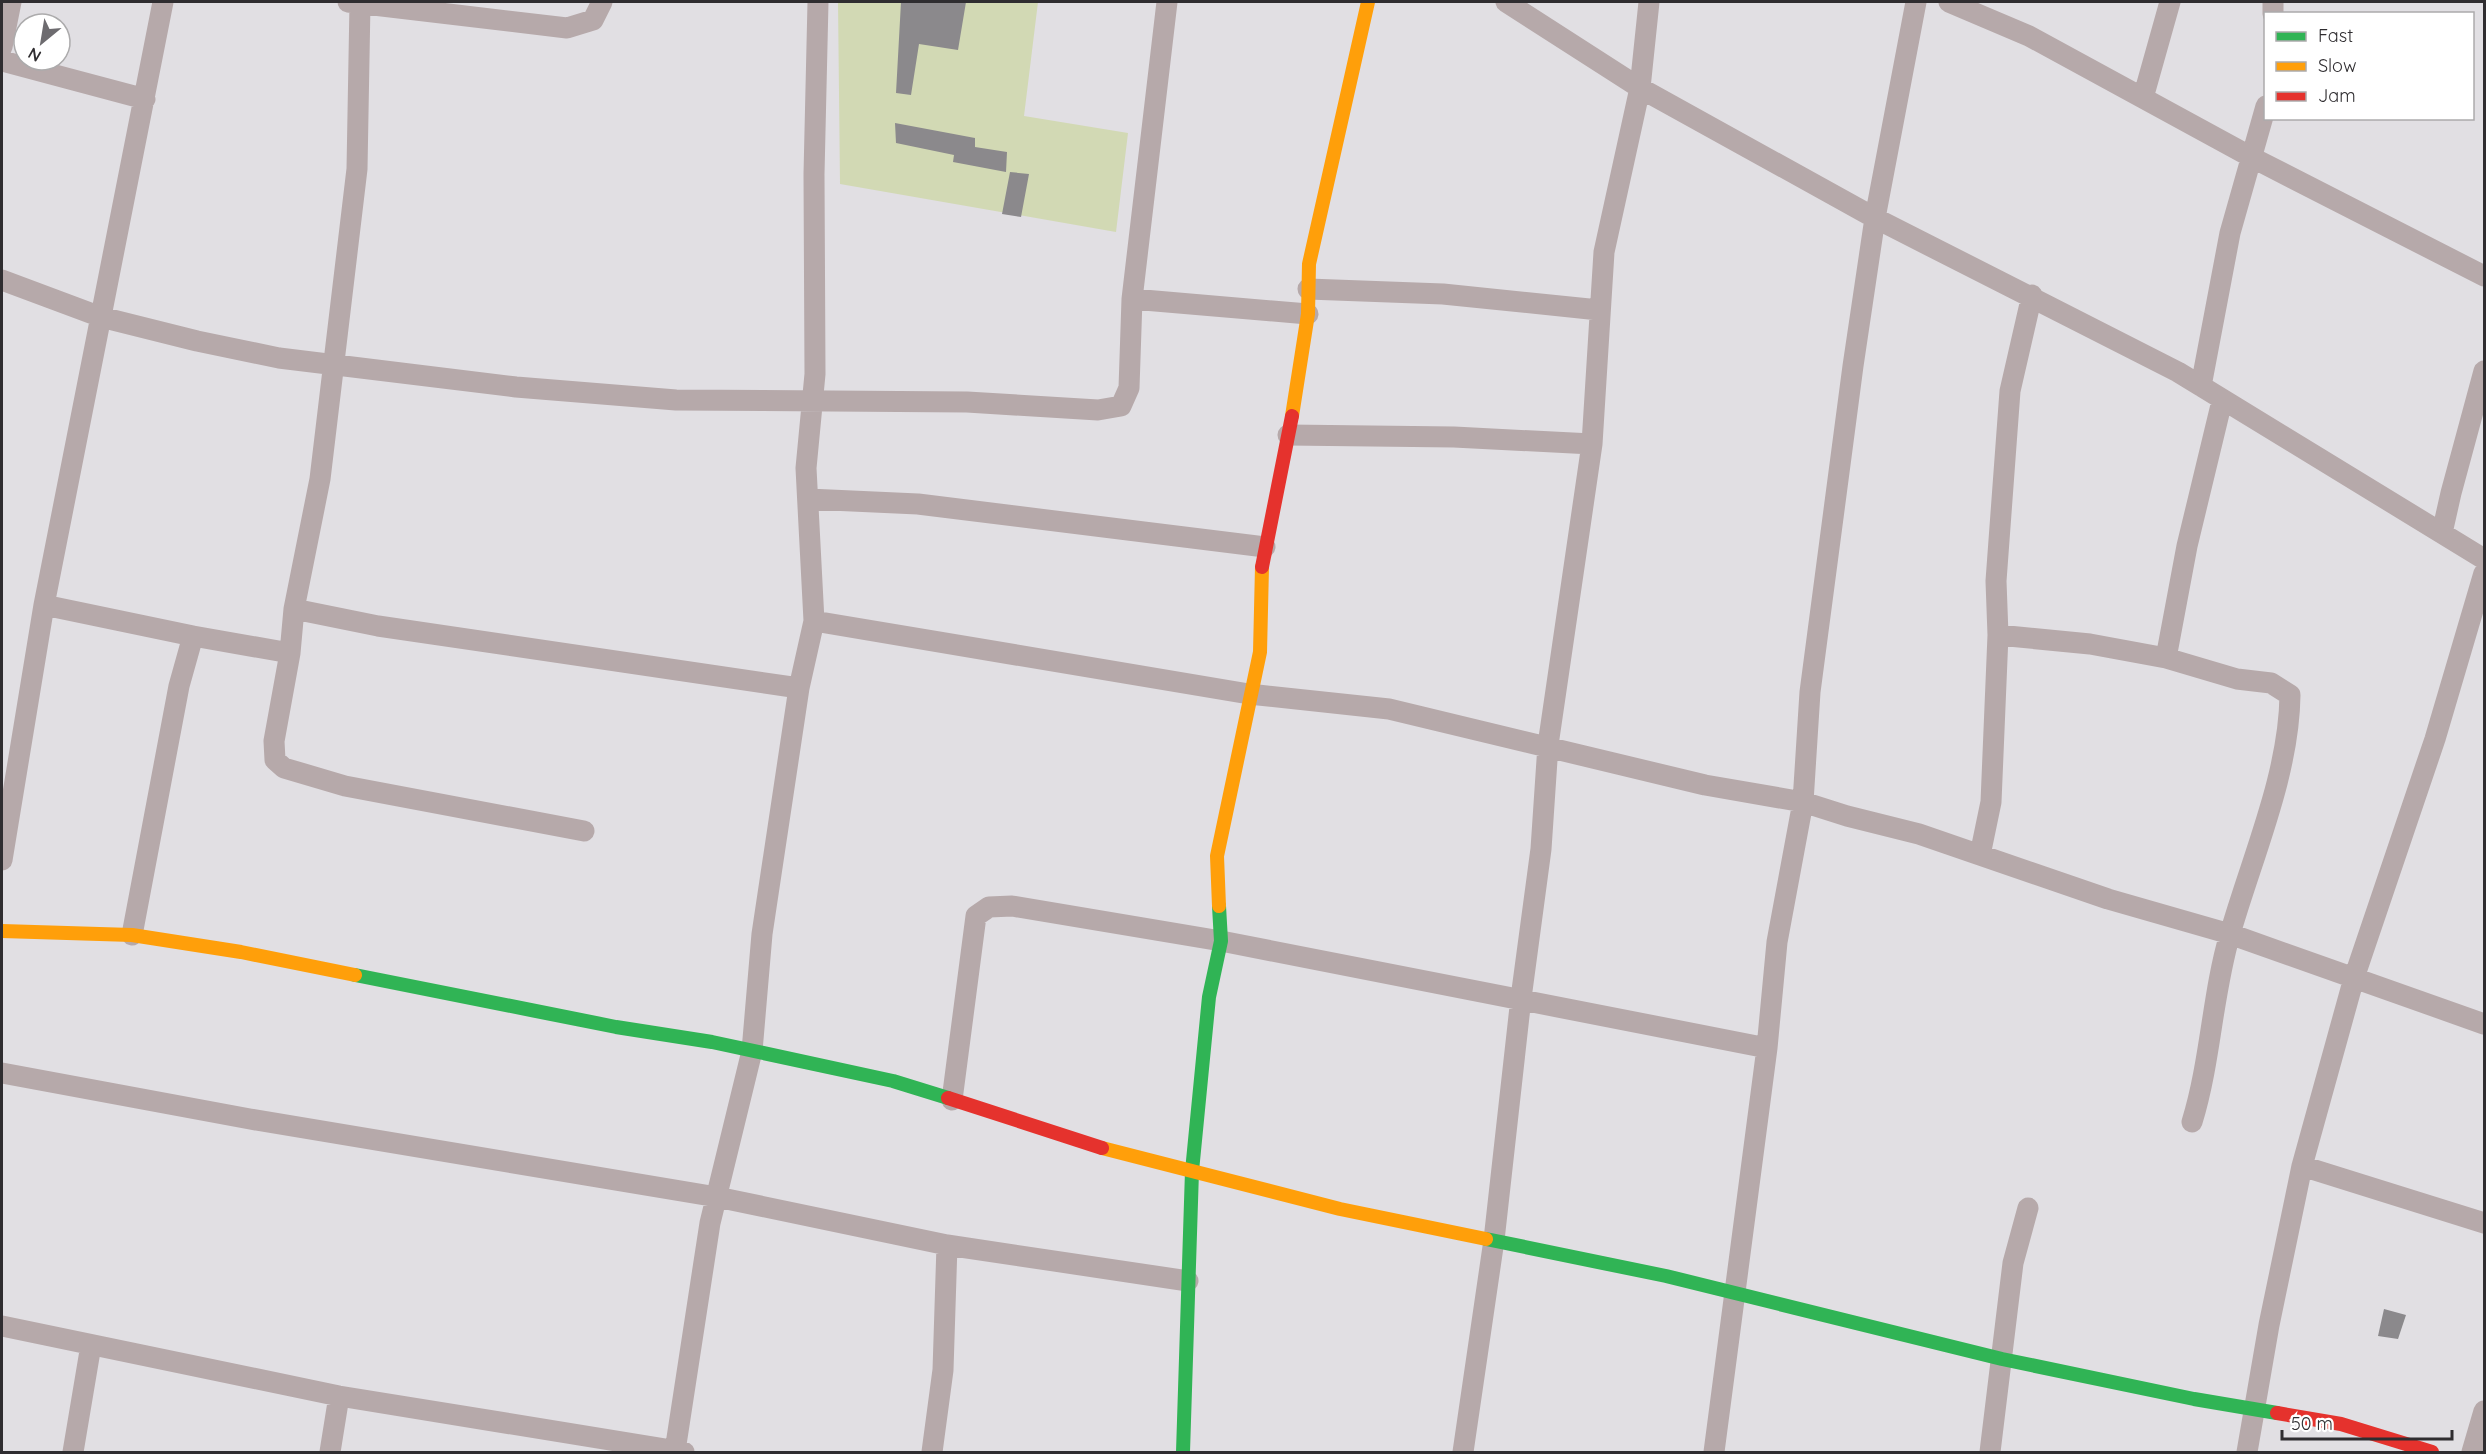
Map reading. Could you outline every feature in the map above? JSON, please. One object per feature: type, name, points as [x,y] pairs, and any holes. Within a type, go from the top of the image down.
[{"type":"street","points":[[2,47],[11,2]]},
{"type":"street","points":[[2,860],[44,604],[163,2]]},
{"type":"street","points":[[584,831],[345,786],[284,768],[274,760],[274,741],[290,653],[294,609],[320,479],[357,169],[354,2],[567,27],[593,20],[602,2]]},
{"type":"street","points":[[2,1326],[339,1396],[626,1447],[679,1452],[717,1197],[752,1051],[762,934],[799,688],[814,621],[806,468],[812,400],[818,2]]},
{"type":"street","points":[[2,280],[101,317],[279,358],[516,387],[676,400],[967,402],[1098,410],[1121,406],[1129,388],[1132,299],[1167,2]]},
{"type":"street","points":[[1184,1452],[1192,1171],[1209,997],[1221,941],[1218,856],[1249,694],[1260,652],[1262,566],[1288,435],[1308,314],[1309,264],[1368,2]]},
{"type":"street","points":[[1506,2],[1640,88],[1875,218],[2032,295],[2201,386],[2222,401],[2484,559]]},
{"type":"street","points":[[1463,1452],[1494,1240],[1521,998],[1541,849],[1548,745],[1592,444],[1604,252],[1640,88],[1649,2]]},
{"type":"street","points":[[1714,1452],[1767,1048],[1777,942],[1803,802],[1810,692],[1875,218],[1916,2]]},
{"type":"street","points":[[1949,2],[2029,36],[2253,158],[2484,276]]},
{"type":"street","points":[[2143,98],[2170,2]]},
{"type":"street","points":[[2,61],[145,99]]},
{"type":"street","points":[[2201,386],[2230,233],[2253,158],[2264,110]]},
{"type":"street","points":[[1308,289],[1443,294],[1599,310]]},
{"type":"street","points":[[1980,855],[1990,802],[1998,635],[1996,581],[2010,391],[2032,295]]},
{"type":"street","points":[[1132,299],[1308,314]]},
{"type":"street","points":[[2442,533],[2484,371]]},
{"type":"street","points":[[2166,658],[2187,546],[2222,401]]},
{"type":"street","points":[[1288,435],[1454,437],[1592,444]]},
{"type":"street","points":[[808,500],[918,504],[1265,547]]},
{"type":"street","points":[[2247,1452],[2253,1409],[2302,1166],[2354,978],[2435,740],[2484,573]]},
{"type":"street","points":[[44,604],[193,636],[290,653]]},
{"type":"street","points":[[294,609],[378,626],[799,688]]},
{"type":"street","points":[[814,621],[1249,694],[1389,709],[1705,784],[1803,802],[1919,834],[2108,899],[2230,934],[2484,1024]]},
{"type":"street","points":[[1998,635],[2090,645],[2166,658],[2237,679],[2271,683],[2290,695],[2290,726],[2249,878],[2230,934],[2215,999],[2203,1087],[2192,1122]]},
{"type":"street","points":[[132,935],[179,687],[193,636]]},
{"type":"street","points":[[952,1100],[976,916],[988,907],[1011,906],[1221,941],[1767,1048]]},
{"type":"street","points":[[2,931],[132,935],[241,952],[616,1027],[752,1051],[892,1081],[1119,1153],[1340,1209],[1666,1276],[2002,1359],[2253,1409],[2341,1424],[2432,1452]]},
{"type":"street","points":[[2,1073],[285,1125],[717,1197],[947,1245],[1188,1281]]},
{"type":"street","points":[[2302,1166],[2484,1223]]},
{"type":"street","points":[[1990,1452],[2013,1263],[2028,1208]]},
{"type":"street","points":[[932,1452],[943,1370],[947,1245]]},
{"type":"street","points":[[73,1452],[91,1345]]},
{"type":"street","points":[[330,1452],[339,1396]]},
{"type":"street","points":[[2472,1452],[2484,1411]]},
{"type":"green space","points":[[838,2],[1038,2],[1024,116],[1128,133],[1116,232],[840,184]]},
{"type":"building","points":[[901,2],[966,2],[958,50],[919,44],[911,95],[896,93]]},
{"type":"building","points":[[895,123],[975,138],[975,147],[1007,152],[1006,172],[953,162],[954,155],[896,143]]},
{"type":"building","points":[[1010,172],[1029,174],[1021,217],[1002,214]]},
{"type":"building","points":[[2384,1309],[2406,1315],[2398,1339],[2378,1336]]},
{"type":"traffic: fast","points":[[1183,1452],[1192,1171],[1209,997],[1221,941],[1219,906]]},
{"type":"traffic: fast","points":[[355,975],[616,1027],[712,1042],[893,1081],[948,1098]]},
{"type":"traffic: fast","points":[[1486,1239],[1666,1276],[2002,1359],[2194,1399],[2277,1413]]},
{"type":"traffic: slow","points":[[1292,416],[1308,314],[1309,264],[1368,2]]},
{"type":"traffic: slow","points":[[1219,906],[1217,856],[1260,652],[1262,567]]},
{"type":"traffic: slow","points":[[2,931],[132,935],[241,952],[355,975]]},
{"type":"traffic: slow","points":[[1102,1148],[1340,1209],[1486,1239]]},
{"type":"traffic: jam","points":[[1262,567],[1292,416]]},
{"type":"traffic: jam","points":[[948,1098],[1102,1148]]},
{"type":"traffic: jam","points":[[2277,1413],[2341,1424],[2432,1452]]}]
